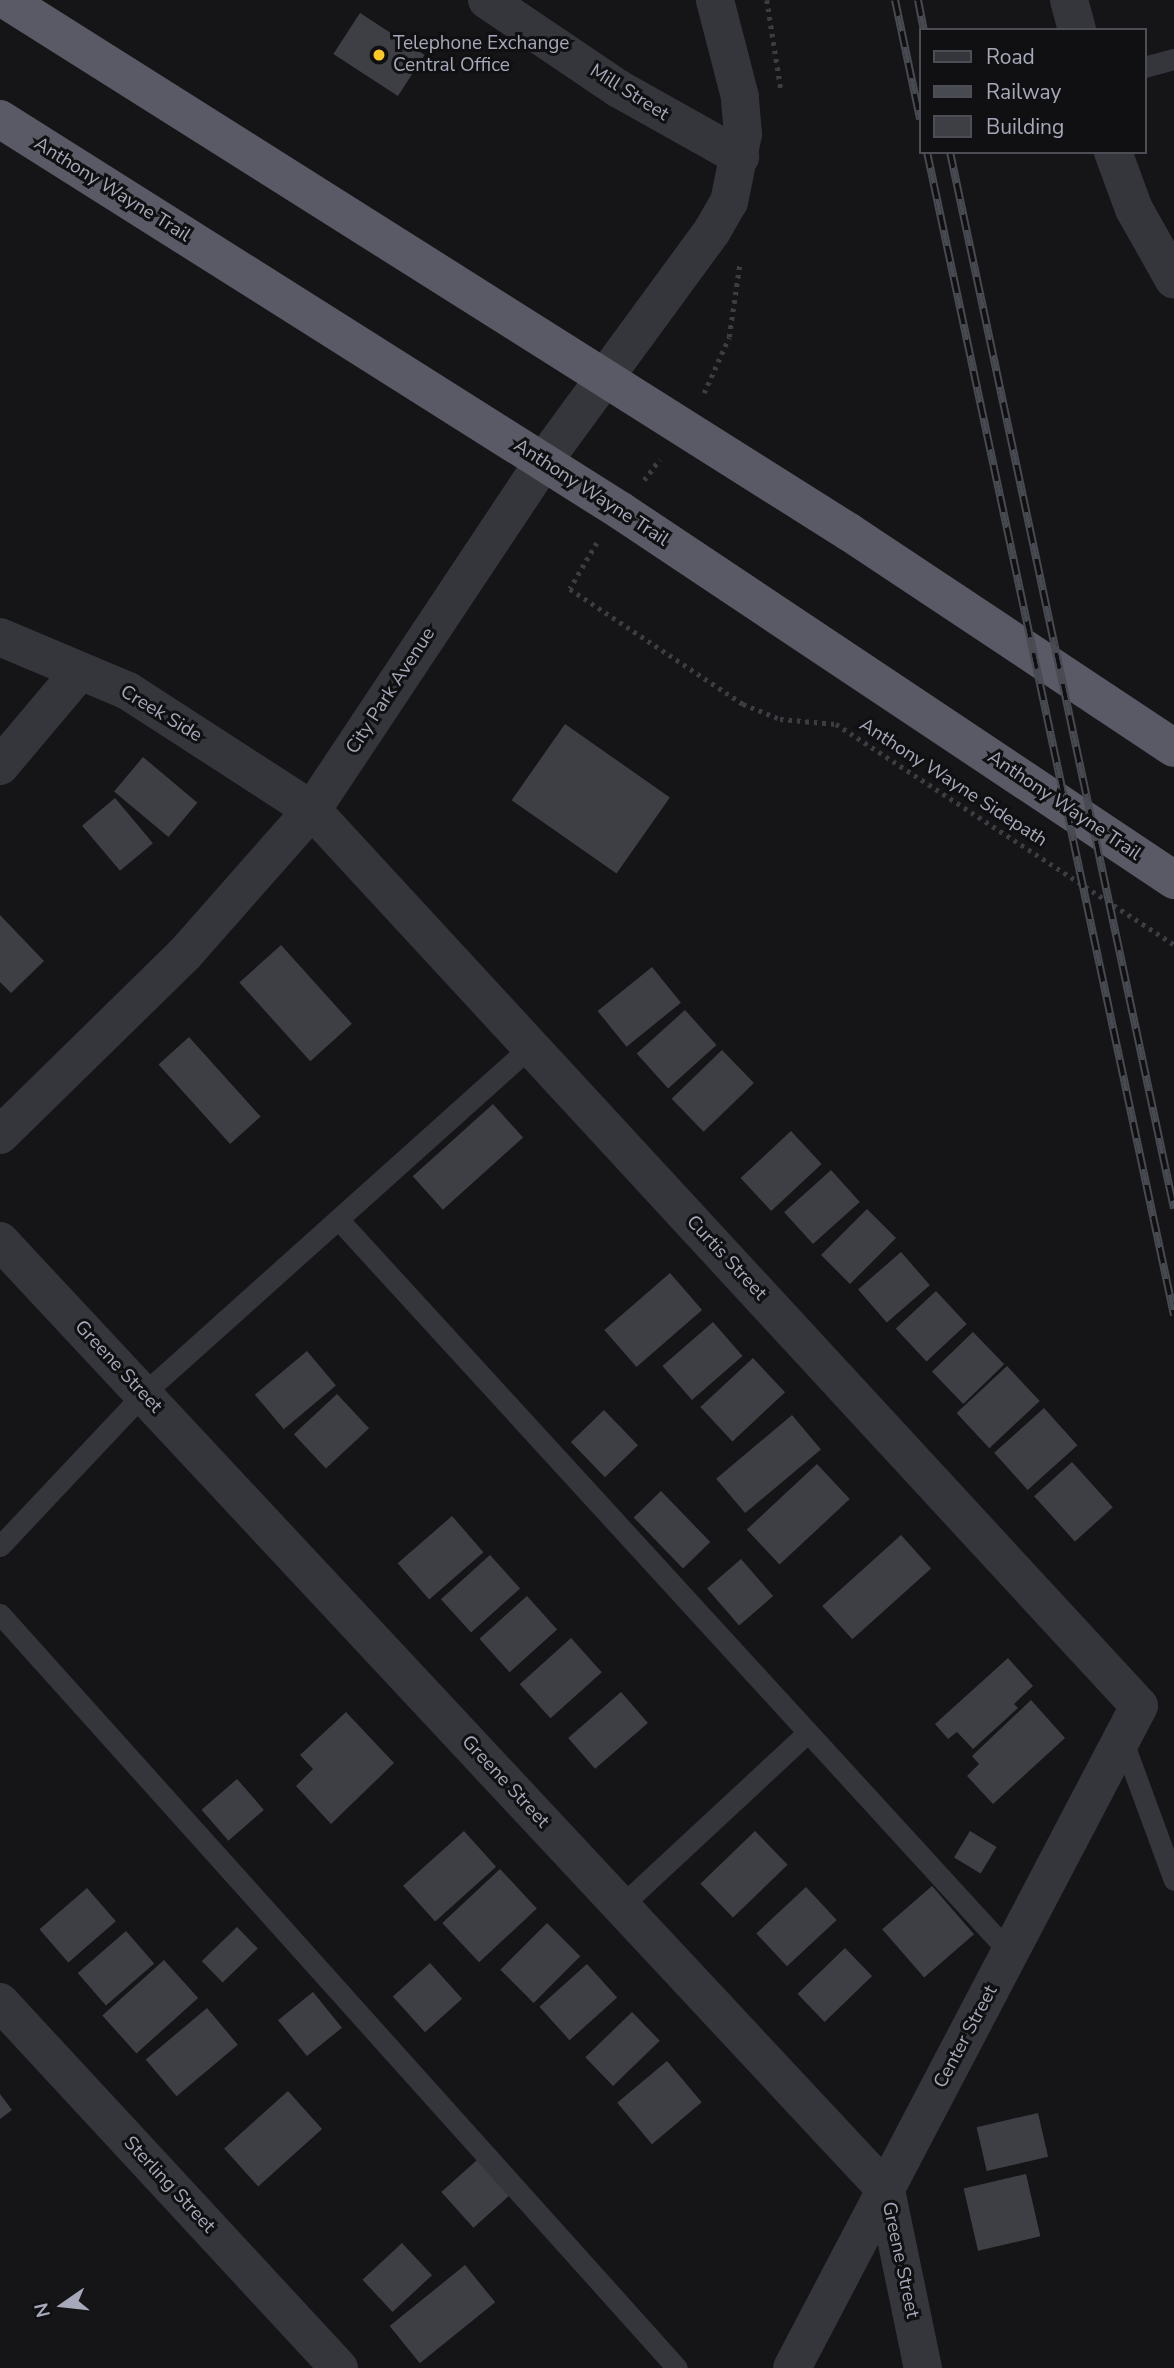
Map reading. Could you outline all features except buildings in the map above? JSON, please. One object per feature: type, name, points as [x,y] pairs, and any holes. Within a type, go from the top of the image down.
[{"type":"highway","points":[[6,0],[603,382],[690,416],[849,532],[1174,748]]},
{"type":"highway","name":"Anthony Wayne Trail","points":[[0,119],[621,511],[1174,880]]},
{"type":"street","name":"Mill Street","points":[[487,0],[629,95],[740,157]]},
{"type":"street","points":[[715,0],[740,97],[740,157]]},
{"type":"street","points":[[1069,0],[1076,28]]},
{"type":"street","points":[[1114,154],[1134,209],[1174,280]]},
{"type":"street","name":"City Park Avenue","points":[[0,1135],[184,955],[312,810],[543,462],[603,382],[729,202],[740,157]]},
{"type":"street","name":"Creek Side","points":[[0,637],[128,691],[312,810]]},
{"type":"street","points":[[0,766],[80,671]]},
{"type":"street","name":"Curtis Street","points":[[312,810],[1139,1706]]},
{"type":"street","name":"Greene Street","points":[[0,1241],[886,2190],[923,2368]]},
{"type":"street","name":"Center Street","points":[[792,2368],[1139,1706]]},
{"type":"street","name":"Sterling Street","points":[[0,2002],[338,2368]]},
{"type":"lane","points":[[1146,66],[1174,59]]},
{"type":"lane","points":[[0,1546],[144,1394],[530,1047]]},
{"type":"lane","points":[[338,1219],[1010,1954]]},
{"type":"lane","points":[[0,1614],[677,2368]]},
{"type":"lane","points":[[621,1906],[808,1732]]},
{"type":"lane","points":[[1122,1740],[1174,1880]]},
{"type":"path","points":[[621,511],[690,416],[729,337],[742,255]]},
{"type":"path","name":"Anthony Wayne Sidepath","points":[[621,511],[594,547],[570,589],[743,704],[780,719],[836,724],[883,752],[1174,944]]},
{"type":"railway","points":[[895,0],[918,109]]},
{"type":"railway","points":[[918,0],[924,28]]},
{"type":"railway","points":[[927,154],[1174,1315]]},
{"type":"railway","points":[[950,154],[1174,1209]]},
{"type":"place","name":"Telephone Exchange Central Office","points":[[379,55]]}]
